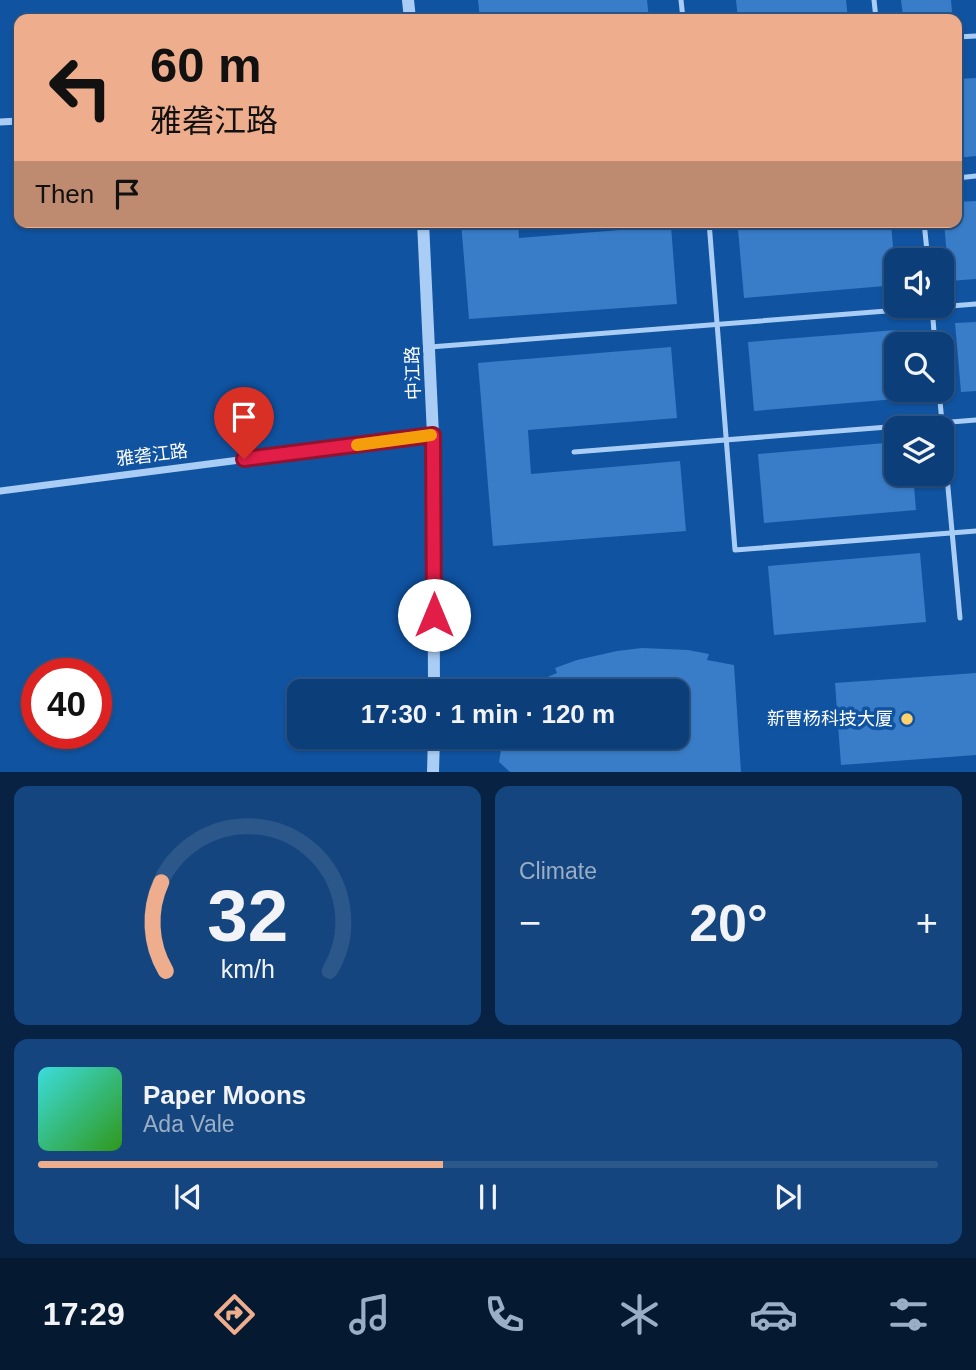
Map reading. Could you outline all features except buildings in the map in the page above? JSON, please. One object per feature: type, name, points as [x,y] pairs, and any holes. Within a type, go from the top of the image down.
[{"type":"street","name":"中江路","points":[[423,228],[433,435],[434,679]]},
{"type":"street","name":"雅砻江路","points":[[0,491],[433,435]]},
{"type":"street","points":[[433,772],[434,749]]},
{"type":"lane","points":[[710,228],[735,550],[976,531]]},
{"type":"lane","points":[[925,228],[927,248]]},
{"type":"lane","points":[[954,306],[976,304]]},
{"type":"lane","points":[[430,347],[884,311]]},
{"type":"lane","points":[[954,421],[976,419]]},
{"type":"lane","points":[[574,452],[884,427]]},
{"type":"lane","points":[[948,486],[960,618]]},
{"type":"slow traffic","points":[[357,445],[431,435]]},
{"type":"place","name":"新曹杨科技大厦","points":[[907,719]]},
{"type":"route","points":[[244,459],[433,435],[434,615]]}]
